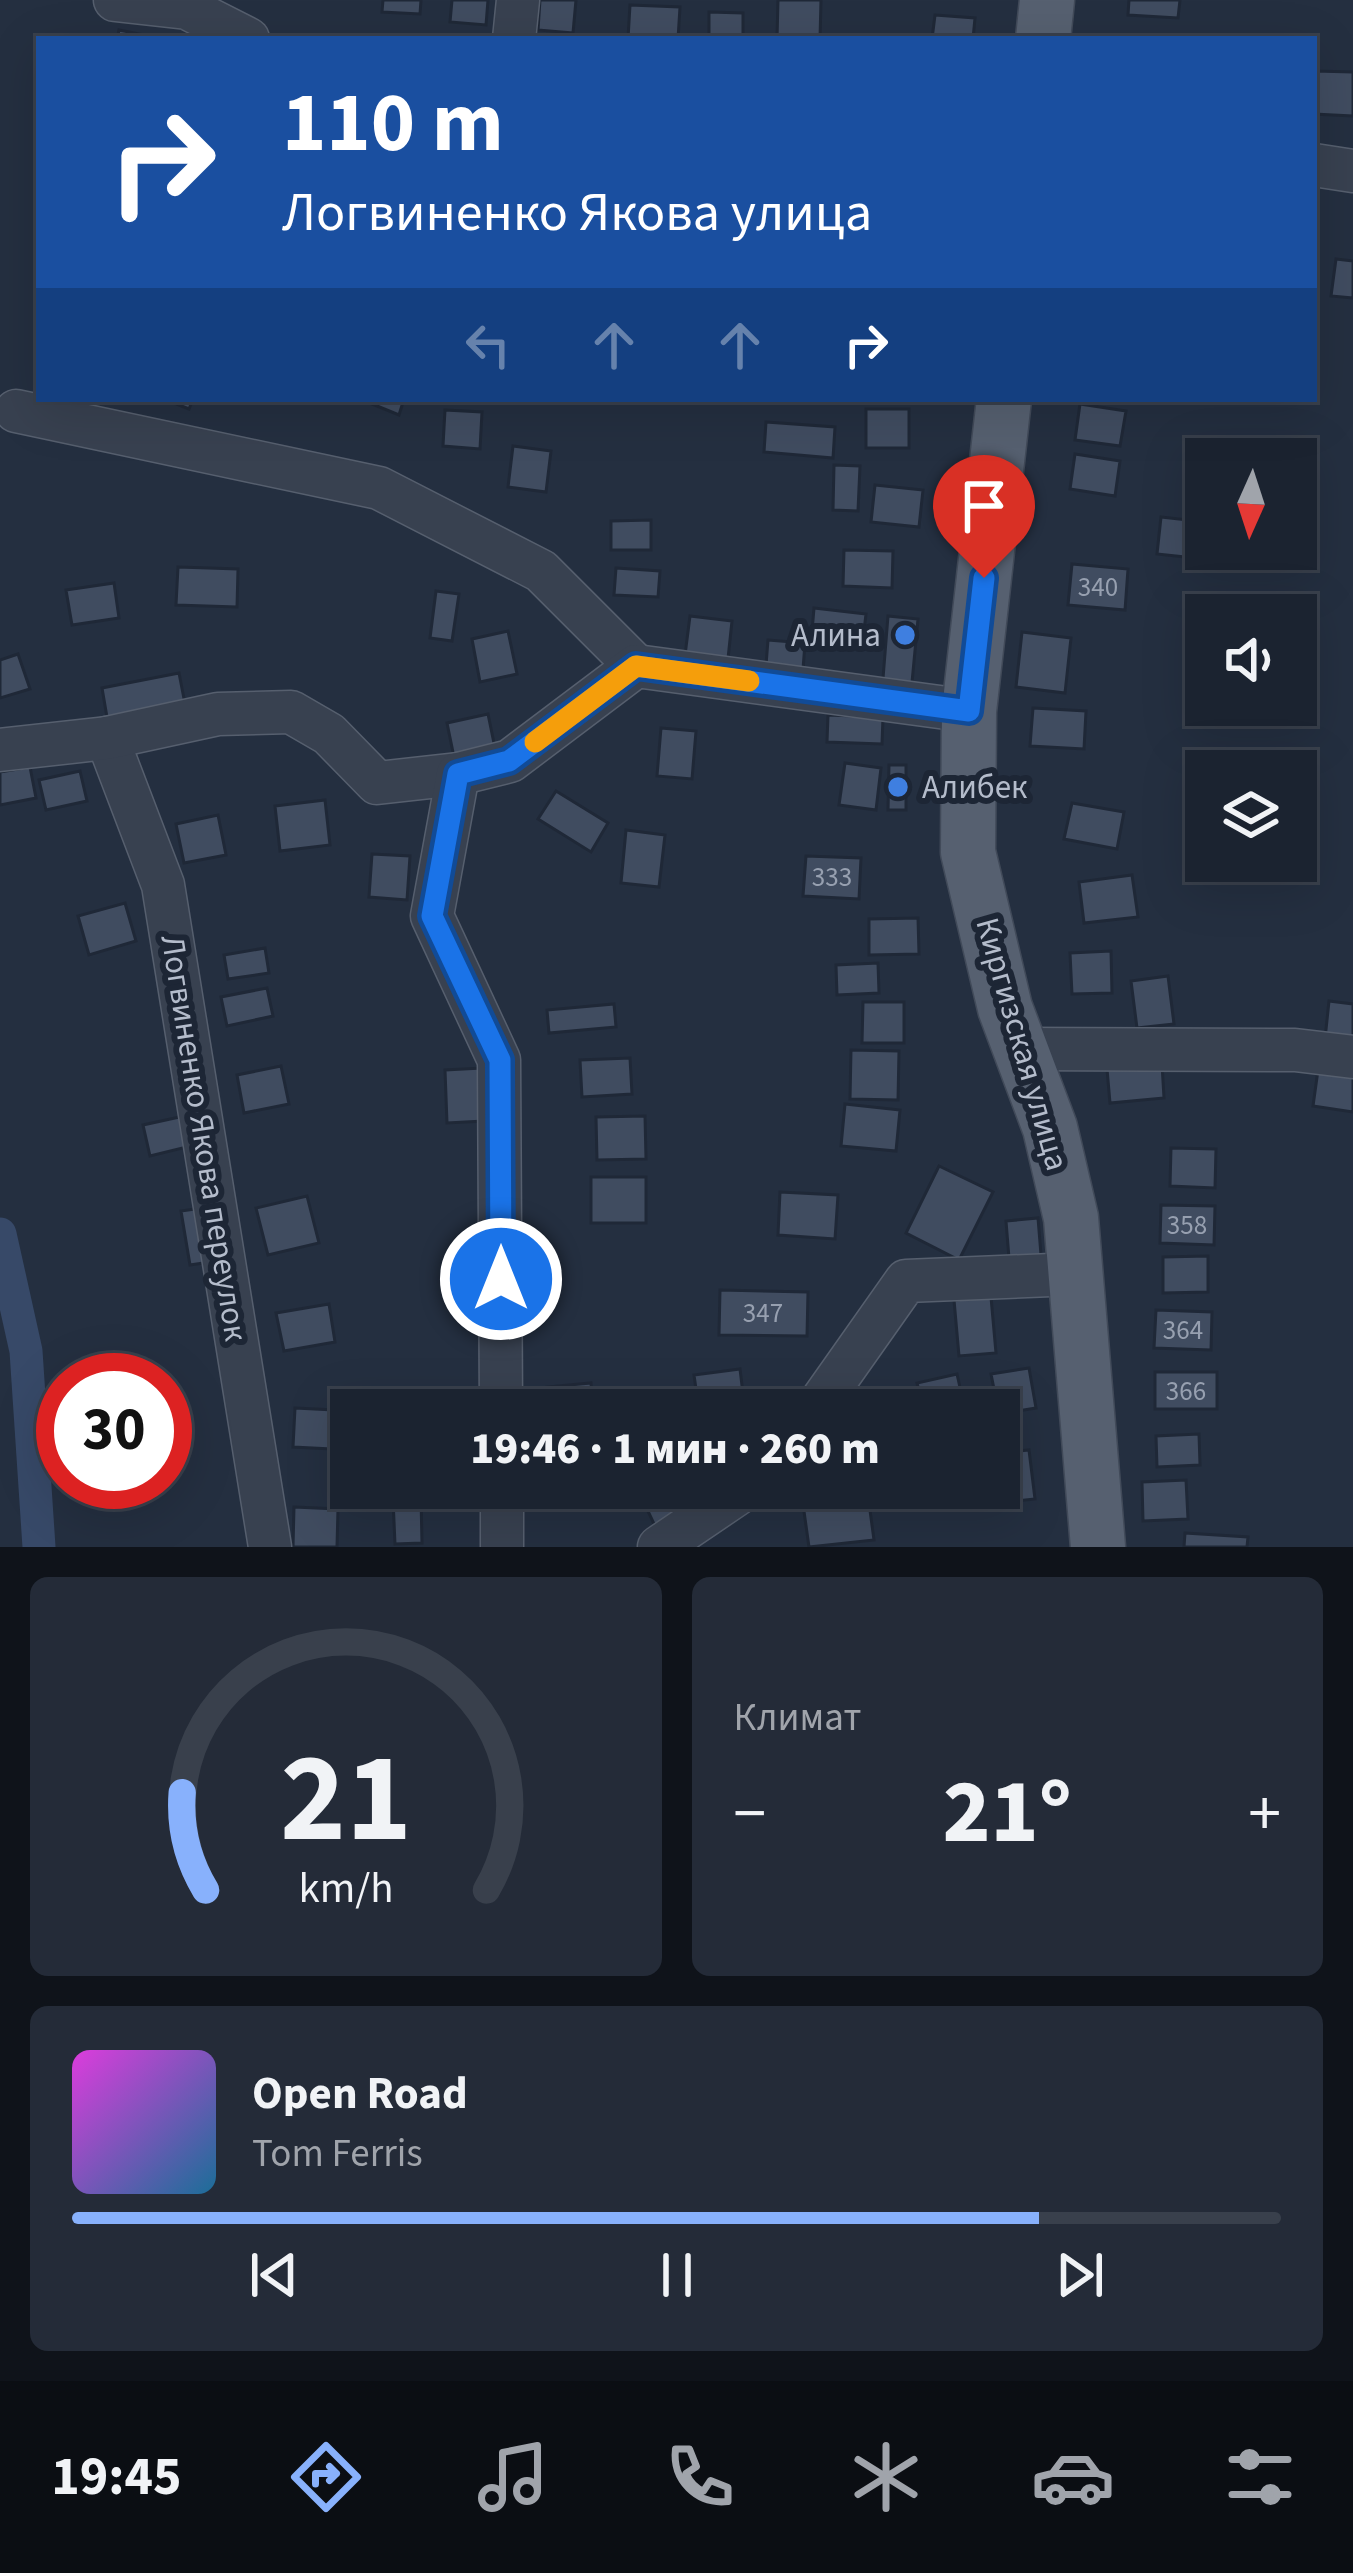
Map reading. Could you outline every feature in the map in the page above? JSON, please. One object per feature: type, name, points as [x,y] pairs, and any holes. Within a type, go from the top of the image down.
[{"type":"main road","points":[[1043,36],[1047,0]]},
{"type":"main road","name":"Киргизская улица","points":[[1004,402],[969,711],[968,852],[1005,1008],[1050,1128],[1071,1218],[1098,1547]]},
{"type":"street","points":[[116,0],[187,8],[242,36]]},
{"type":"street","points":[[514,36],[518,0]]},
{"type":"street","points":[[1317,165],[1353,171]]},
{"type":"street","points":[[16,411],[379,488],[541,571],[636,666],[969,711]]},
{"type":"street","points":[[0,750],[107,738],[218,714],[290,712],[328,734],[377,783],[458,774],[509,761],[636,666]]},
{"type":"street","name":"Логвиненко Якова переулок","points":[[107,738],[163,885],[270,1547]]},
{"type":"street","points":[[458,774],[432,916],[500,1060],[501,1389]]},
{"type":"street","points":[[1021,1049],[1295,1050],[1353,1058]]},
{"type":"street","points":[[830,1389],[906,1281],[1075,1274]]},
{"type":"street","points":[[502,1509],[502,1547]]},
{"type":"street","points":[[659,1547],[715,1509]]},
{"type":"building","points":[[383,0],[421,0],[420,14],[382,12]]},
{"type":"building","points":[[452,0],[488,0],[486,25],[450,22]]},
{"type":"building","points":[[540,0],[576,0],[573,33],[538,30]]},
{"type":"building","points":[[778,0],[821,0],[820,36],[777,36]]},
{"type":"building","points":[[1129,0],[1180,0],[1178,18],[1128,15]]},
{"type":"building","points":[[630,5],[680,7],[678,36],[628,36]]},
{"type":"building","points":[[709,12],[743,13],[743,36],[709,36]]},
{"type":"building","points":[[935,15],[975,18],[973,36],[932,36]]},
{"type":"building","points":[[119,30],[149,36],[118,36]]},
{"type":"building","points":[[1317,71],[1353,72],[1353,116],[1317,114]]},
{"type":"building","points":[[1336,259],[1353,261],[1353,298],[1331,296]]},
{"type":"building","points":[[367,402],[403,402],[399,415]]},
{"type":"building","points":[[1080,404],[1126,411],[1120,446],[1075,440]]},
{"type":"building","points":[[866,409],[909,409],[909,448],[866,448]]},
{"type":"building","points":[[445,410],[482,412],[480,449],[443,446]]},
{"type":"building","points":[[766,422],[835,427],[833,458],[764,452]]},
{"type":"building","points":[[513,446],[551,451],[546,492],[508,487]]},
{"type":"building","points":[[1075,454],[1120,461],[1115,496],[1070,489]]},
{"type":"building","points":[[834,465],[860,466],[858,511],[833,510]]},
{"type":"building","points":[[875,485],[923,490],[919,527],[871,522]]},
{"type":"building","points":[[1161,517],[1185,520],[1185,557],[1157,554]]},
{"type":"building","points":[[651,520],[651,550],[611,550],[611,521]]},
{"type":"building","points":[[844,550],[893,551],[892,588],[843,586]]},
{"type":"building","points":[[1072,564],[1128,569],[1125,610],[1068,605]]},
{"type":"building","points":[[178,567],[238,569],[237,607],[176,605]]},
{"type":"building","points":[[616,568],[660,571],[658,597],[614,595]]},
{"type":"building","points":[[114,583],[119,618],[72,625],[66,590]]},
{"type":"building","points":[[436,591],[459,594],[452,641],[430,638]]},
{"type":"building","points":[[814,608],[866,614],[862,648],[811,643]]},
{"type":"building","points":[[690,616],[732,621],[727,668],[684,663]]},
{"type":"building","points":[[888,616],[918,619],[911,693],[882,691]]},
{"type":"building","points":[[508,631],[517,674],[480,682],[472,639]]},
{"type":"building","points":[[1022,632],[1071,638],[1065,693],[1016,687]]},
{"type":"building","points":[[768,640],[805,643],[802,682],[765,678]]},
{"type":"building","points":[[18,654],[30,689],[0,698],[0,660]]},
{"type":"building","points":[[179,673],[186,709],[108,723],[102,688]]},
{"type":"building","points":[[1033,708],[1086,711],[1084,749],[1030,746]]},
{"type":"building","points":[[488,714],[496,753],[455,762],[447,723]]},
{"type":"building","points":[[828,715],[883,717],[882,744],[827,742]]},
{"type":"building","points":[[661,728],[696,731],[692,779],[657,776]]},
{"type":"building","points":[[845,763],[881,768],[876,810],[839,805]]},
{"type":"building","points":[[889,765],[906,765],[906,810],[888,810]]},
{"type":"building","points":[[30,767],[36,798],[0,805],[0,772]]},
{"type":"building","points":[[80,771],[87,801],[46,810],[39,780]]},
{"type":"building","points":[[556,791],[608,823],[591,852],[538,819]]},
{"type":"building","points":[[325,800],[330,845],[280,851],[275,806]]},
{"type":"building","points":[[1072,803],[1124,812],[1117,849],[1064,839]]},
{"type":"building","points":[[218,815],[226,855],[184,863],[176,824]]},
{"type":"building","points":[[626,830],[665,835],[659,887],[621,883]]},
{"type":"building","points":[[372,854],[410,856],[407,900],[369,897]]},
{"type":"building","points":[[806,856],[861,858],[859,899],[803,896]]},
{"type":"building","points":[[1132,875],[1138,917],[1084,923],[1079,882]]},
{"type":"building","points":[[125,903],[136,941],[89,955],[78,916]]},
{"type":"building","points":[[918,918],[919,954],[869,955],[869,919]]},
{"type":"building","points":[[265,948],[269,973],[228,979],[224,955]]},
{"type":"building","points":[[1111,951],[1112,993],[1072,994],[1070,953]]},
{"type":"building","points":[[878,963],[879,993],[837,995],[836,965]]},
{"type":"building","points":[[1168,976],[1174,1024],[1137,1028],[1131,981]]},
{"type":"building","points":[[267,988],[273,1016],[227,1026],[221,997]]},
{"type":"building","points":[[1329,1001],[1353,1004],[1353,1042],[1325,1039]]},
{"type":"building","points":[[863,1002],[904,1002],[904,1043],[862,1043]]},
{"type":"building","points":[[614,1004],[616,1027],[549,1033],[547,1010]]},
{"type":"building","points":[[851,1050],[899,1051],[898,1100],[850,1099]]},
{"type":"building","points":[[630,1058],[632,1094],[582,1097],[580,1060]]},
{"type":"building","points":[[1162,1064],[1164,1098],[1110,1103],[1107,1069]]},
{"type":"building","points":[[281,1066],[289,1104],[244,1113],[237,1075]]},
{"type":"building","points":[[482,1068],[484,1121],[447,1123],[445,1070]]},
{"type":"building","points":[[1318,1070],[1353,1075],[1353,1112],[1313,1106]]},
{"type":"building","points":[[845,1104],[900,1110],[896,1151],[841,1146]]},
{"type":"building","points":[[184,1116],[191,1146],[150,1156],[143,1125]]},
{"type":"building","points":[[645,1116],[646,1159],[597,1160],[596,1117]]},
{"type":"building","points":[[1171,1148],[1216,1149],[1215,1188],[1170,1186]]},
{"type":"building","points":[[939,1166],[993,1192],[959,1260],[906,1233]]},
{"type":"building","points":[[591,1177],[646,1177],[646,1223],[591,1223]]},
{"type":"building","points":[[780,1192],[838,1195],[835,1239],[778,1235]]},
{"type":"building","points":[[307,1196],[319,1243],[268,1255],[256,1208]]},
{"type":"building","points":[[1161,1205],[1215,1206],[1214,1245],[1160,1243]]},
{"type":"building","points":[[202,1208],[210,1262],[190,1265],[181,1211]]},
{"type":"building","points":[[1038,1218],[1041,1255],[1009,1258],[1006,1221]]},
{"type":"building","points":[[456,1251],[494,1255],[489,1299],[451,1295]]},
{"type":"building","points":[[1208,1256],[1208,1292],[1163,1293],[1163,1257]]},
{"type":"building","points":[[720,1290],[808,1292],[807,1336],[719,1335]]},
{"type":"building","points":[[991,1297],[996,1353],[959,1356],[954,1300]]},
{"type":"building","points":[[329,1304],[335,1342],[284,1351],[276,1313]]},
{"type":"building","points":[[1156,1310],[1212,1312],[1211,1350],[1154,1348]]},
{"type":"building","points":[[1029,1368],[1036,1408],[1020,1411],[1020,1389],[994,1389],[991,1374]]},
{"type":"building","points":[[740,1369],[742,1389],[696,1389],[694,1375]]},
{"type":"building","points":[[1155,1372],[1217,1372],[1217,1409],[1155,1409]]},
{"type":"building","points":[[957,1374],[960,1389],[919,1389],[917,1383]]},
{"type":"building","points":[[591,1383],[591,1389],[547,1389]]},
{"type":"building","points":[[295,1408],[330,1410],[330,1449],[293,1447]]},
{"type":"building","points":[[1199,1434],[1200,1465],[1157,1467],[1156,1436]]},
{"type":"building","points":[[1029,1450],[1035,1499],[1020,1501],[1020,1451]]},
{"type":"building","points":[[1186,1480],[1188,1519],[1143,1521],[1142,1482]]},
{"type":"building","points":[[294,1507],[338,1509],[337,1547],[293,1547]]},
{"type":"building","points":[[393,1509],[421,1509],[422,1543],[395,1544]]},
{"type":"building","points":[[647,1509],[696,1509],[656,1528]]},
{"type":"building","points":[[804,1509],[870,1509],[874,1540],[809,1547]]},
{"type":"building","points":[[1185,1533],[1248,1537],[1247,1547],[1184,1547]]},
{"type":"waterway","points":[[0,1234],[26,1351],[39,1547]]},
{"type":"slow traffic","points":[[535,742],[636,666],[749,681]]},
{"type":"place","name":"Алина","points":[[905,635]]},
{"type":"place","name":"Алибек","points":[[898,787]]},
{"type":"route","points":[[501,1279],[500,1060],[432,916],[458,774],[509,761],[636,666],[969,711],[984,578]]}]
